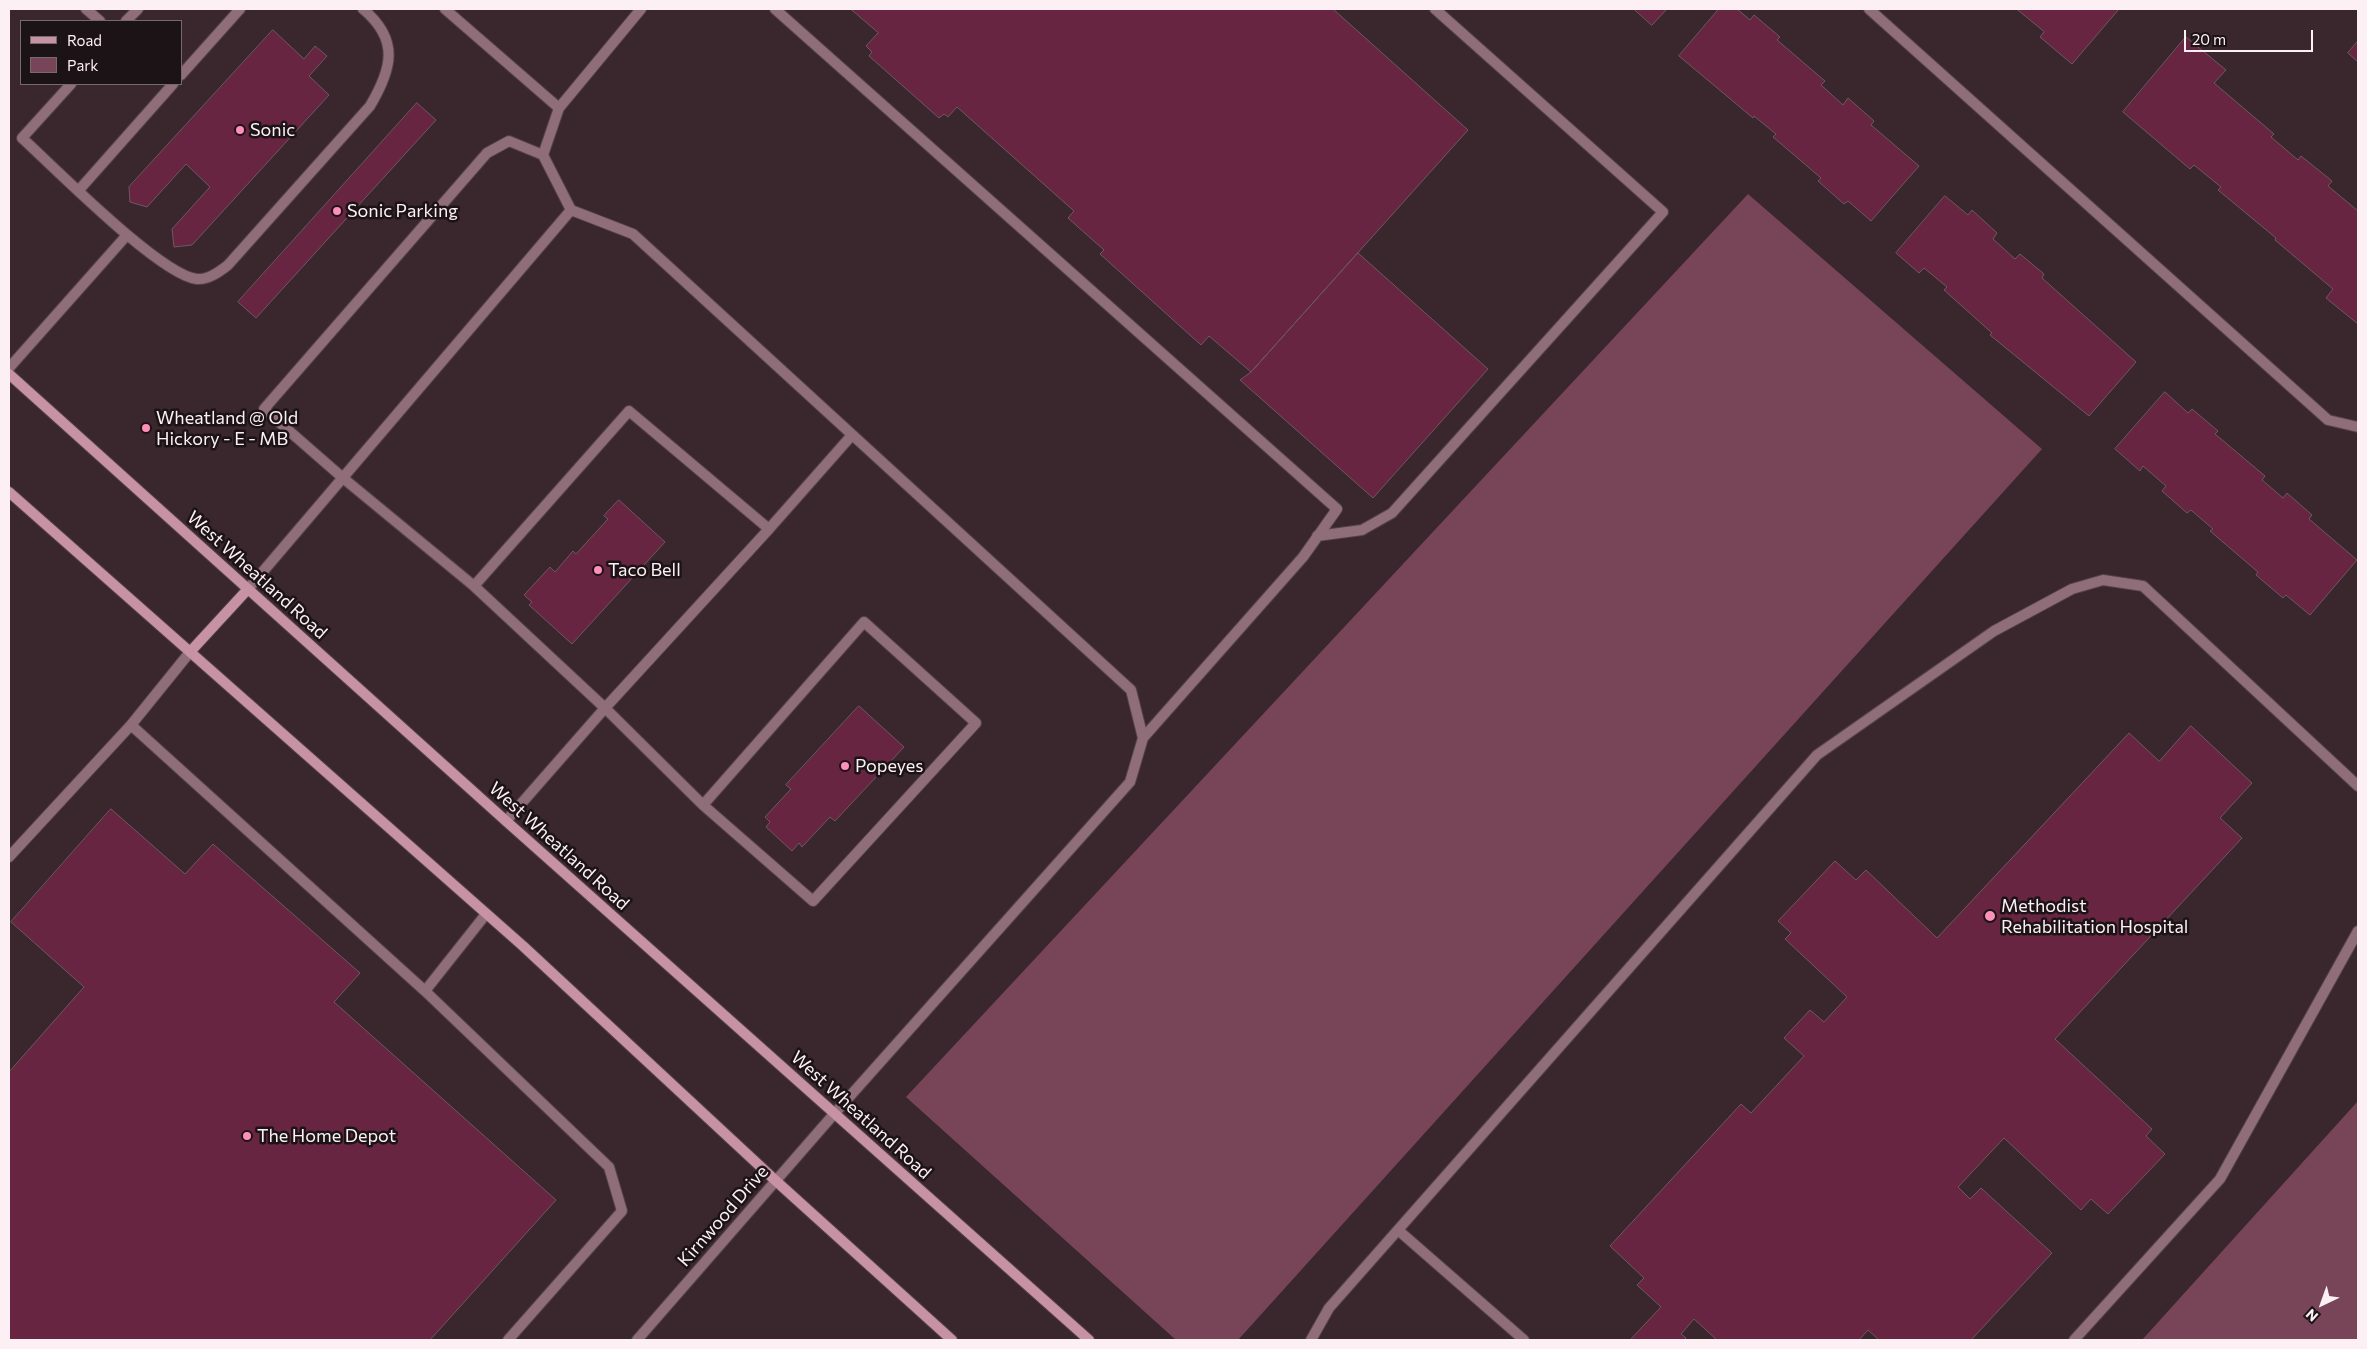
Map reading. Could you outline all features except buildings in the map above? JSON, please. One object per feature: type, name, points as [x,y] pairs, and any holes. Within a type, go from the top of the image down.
[{"type":"main road","name":"West Wheatland Road","points":[[9,374],[506,821],[1089,1340]]},
{"type":"main road","points":[[9,492],[486,914],[952,1340]]},
{"type":"main road","points":[[190,652],[248,589]]},
{"type":"street","points":[[86,9],[99,20]]},
{"type":"street","points":[[127,20],[138,9]]},
{"type":"street","points":[[182,74],[240,9]]},
{"type":"street","points":[[69,85],[22,138],[127,235],[182,273],[198,279],[213,275],[228,265],[370,106],[384,82],[389,59],[383,33],[377,23],[363,9]]},
{"type":"street","points":[[445,9],[559,108]]},
{"type":"street","points":[[543,155],[559,108],[641,9]]},
{"type":"street","points":[[775,9],[1337,509],[1303,557],[1143,738]]},
{"type":"street","points":[[1317,536],[1362,530],[1392,513],[1663,212],[1435,9]]},
{"type":"street","points":[[1869,9],[2328,420],[2358,427]]},
{"type":"street","points":[[79,190],[172,85]]},
{"type":"street","points":[[703,805],[864,622],[976,723],[814,901],[703,805],[605,708],[474,586],[343,478],[264,409],[487,153],[509,141],[543,155],[571,210],[633,234],[1131,690],[1143,738]]},
{"type":"street","points":[[248,589],[571,210]]},
{"type":"street","points":[[9,368],[127,235]]},
{"type":"street","points":[[474,586],[629,411],[769,529]]},
{"type":"street","points":[[506,821],[605,708],[769,529],[852,435]]},
{"type":"street","points":[[1311,1340],[1330,1308],[1817,755],[1994,631],[2072,589],[2103,580],[2143,586],[2358,786]]},
{"type":"street","points":[[10,854],[131,725],[190,652]]},
{"type":"street","points":[[131,725],[425,991],[609,1167],[622,1211],[508,1340]]},
{"type":"street","name":"Kirnwood Drive","points":[[637,1340],[834,1114],[1130,782],[1143,738]]},
{"type":"street","points":[[425,991],[486,914]]},
{"type":"street","points":[[2074,1340],[2220,1179],[2358,930]]},
{"type":"street","points":[[1398,1230],[1524,1340]]},
{"type":"green space","points":[[1748,194],[2042,449],[1238,1340],[1176,1340],[906,1097]]},
{"type":"green space","points":[[2358,1101],[2358,1340],[2142,1340]]},
{"type":"place","name":"Sonic","points":[[240,130]]},
{"type":"place","name":"Sonic Parking","points":[[337,211]]},
{"type":"place","name":"Wheatland @ Old Hickory - E - MB","points":[[146,428]]},
{"type":"place","name":"Taco Bell","points":[[598,570]]},
{"type":"place","name":"Popeyes","points":[[845,766]]},
{"type":"place","name":"Methodist Rehabilitation Hospital","points":[[1990,916]]},
{"type":"place","name":"The Home Depot","points":[[247,1136]]}]
